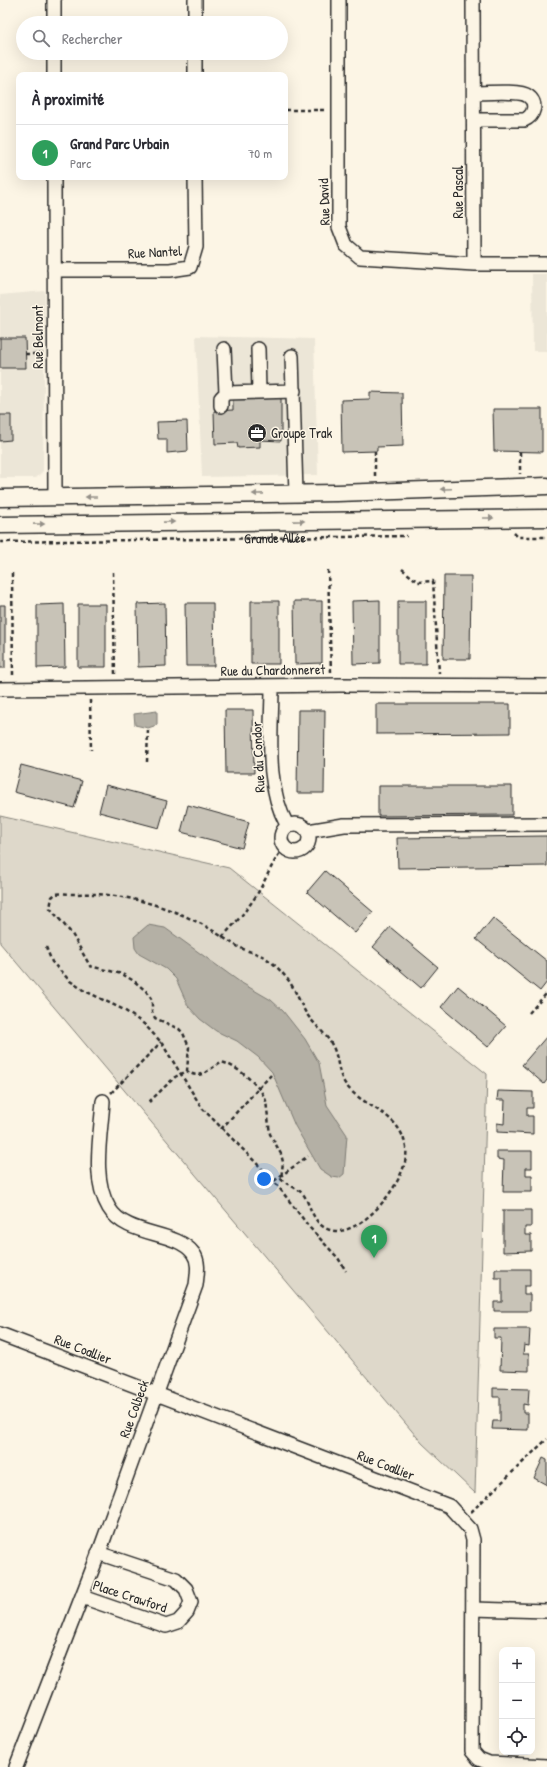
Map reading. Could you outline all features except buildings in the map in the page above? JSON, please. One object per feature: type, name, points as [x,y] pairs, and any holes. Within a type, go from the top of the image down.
[{"type":"main road","points":[[0,498],[296,494],[547,486]]},
{"type":"main road","name":"Grande Allée","points":[[0,525],[547,518]]},
{"type":"street","points":[[54,0],[54,16]]},
{"type":"street","points":[[195,0],[195,16]]},
{"type":"street","name":"Rue David","points":[[339,0],[339,226],[346,245],[360,257],[474,264],[547,264]]},
{"type":"street","name":"Rue Pascal","points":[[474,0],[474,264]]},
{"type":"street","points":[[54,60],[54,72]]},
{"type":"street","points":[[195,60],[195,72]]},
{"type":"street","points":[[474,93],[524,94],[531,99],[534,107],[530,116],[524,120],[474,120]]},
{"type":"street","name":"Rue Belmont","points":[[54,180],[55,497]]},
{"type":"street","name":"Rue Nantel","points":[[54,270],[170,270],[190,267],[196,247],[195,180]]},
{"type":"street","points":[[258,349],[259,392]]},
{"type":"street","points":[[224,350],[226,393]]},
{"type":"street","points":[[292,356],[296,494]]},
{"type":"street","points":[[221,406],[221,398],[226,393],[294,391]]},
{"type":"street","name":"Rue du Chardonneret","points":[[6,688],[332,685],[547,686]]},
{"type":"street","name":"Rue du Condor","points":[[272,686],[273,783],[280,809],[288,825]]},
{"type":"street","points":[[299,824],[308,831],[309,842],[301,851],[290,851],[284,847],[280,836],[288,825],[299,824]]},
{"type":"street","points":[[308,831],[344,825],[547,824]]},
{"type":"street","name":"Rue Colbeck","points":[[16,1767],[82,1597],[196,1285],[198,1268],[193,1253],[181,1243],[127,1225],[109,1209],[98,1178],[103,1101]]},
{"type":"street","name":"Rue Coallier","points":[[0,1334],[449,1506],[463,1519],[470,1529],[473,1540],[472,1751],[479,1760],[489,1763],[547,1766]]},
{"type":"street","name":"Place Crawford","points":[[82,1597],[166,1626],[178,1622],[187,1612],[191,1602],[186,1589],[176,1579],[98,1553]]},
{"type":"street","points":[[473,1610],[547,1611]]},
{"type":"path","points":[[288,110],[339,110]]},
{"type":"path","points":[[25,354],[54,354]]},
{"type":"path","points":[[375,451],[376,477]]},
{"type":"path","points":[[520,452],[520,475]]},
{"type":"path","points":[[508,533],[516,533],[518,537],[547,537]]},
{"type":"path","name":"Grande Allée","points":[[0,542],[413,536]]},
{"type":"path","points":[[402,569],[418,582],[432,581],[439,685]]},
{"type":"path","points":[[328,570],[332,685]]},
{"type":"path","points":[[113,572],[116,687]]},
{"type":"path","points":[[6,688],[12,573]]},
{"type":"path","points":[[90,688],[91,750]]},
{"type":"path","points":[[147,762],[148,728]]},
{"type":"path","points":[[222,937],[237,922],[256,896],[275,857],[284,847]]},
{"type":"path","points":[[149,1102],[175,1078],[187,1070],[189,1047],[183,1033],[179,1029],[156,1018],[152,1012],[152,1000],[146,991],[134,981],[122,974],[94,968],[87,962],[72,934],[52,913],[50,902],[52,897],[59,894],[103,894],[162,906],[200,923],[238,947],[263,957],[281,971],[296,992],[307,1014],[331,1044],[340,1076],[346,1085],[353,1092],[387,1116],[400,1131],[405,1141],[407,1150],[401,1177],[388,1197],[377,1209],[356,1225],[337,1232],[329,1230],[315,1219],[305,1197],[284,1183],[281,1179],[283,1162],[281,1154],[270,1134],[266,1101],[258,1089],[244,1074],[228,1063],[221,1062],[202,1074],[196,1075],[187,1070]]},
{"type":"path","points":[[46,947],[52,962],[70,981],[83,990],[124,1010],[144,1024],[161,1042],[196,1102],[274,1181],[310,1228],[338,1258],[346,1271]]},
{"type":"path","points":[[529,1013],[547,993]]},
{"type":"path","points":[[103,1101],[161,1042]]},
{"type":"path","points":[[221,1129],[271,1075]]},
{"type":"path","points":[[274,1181],[281,1174],[308,1156]]},
{"type":"path","points":[[463,1519],[547,1439]]},
{"type":"shaded area","points":[[532,274],[547,274],[547,351],[533,351]]},
{"type":"shaded area","points":[[45,291],[43,471],[36,478],[0,478],[0,295]]},
{"type":"shaded area","points":[[196,336],[314,339],[318,475],[202,477]]},
{"type":"shaded area","points":[[157,711],[157,725],[148,728],[135,725],[134,714]]},
{"type":"shaded area","points":[[0,816],[229,868],[487,1074],[475,1493],[422,1443],[0,943]]},
{"type":"shaded area","points":[[148,925],[165,928],[240,982],[271,1000],[283,1011],[305,1039],[319,1063],[327,1105],[347,1135],[344,1174],[339,1178],[332,1177],[320,1169],[295,1126],[272,1072],[258,1057],[237,1041],[216,1031],[200,1019],[188,1006],[176,979],[166,969],[139,954],[135,948],[134,937]]},
{"type":"place","name":"Groupe Trak","points":[[257,433]]},
{"type":"place","name":"Grand Parc Urbain","points":[[374,1258]]}]
